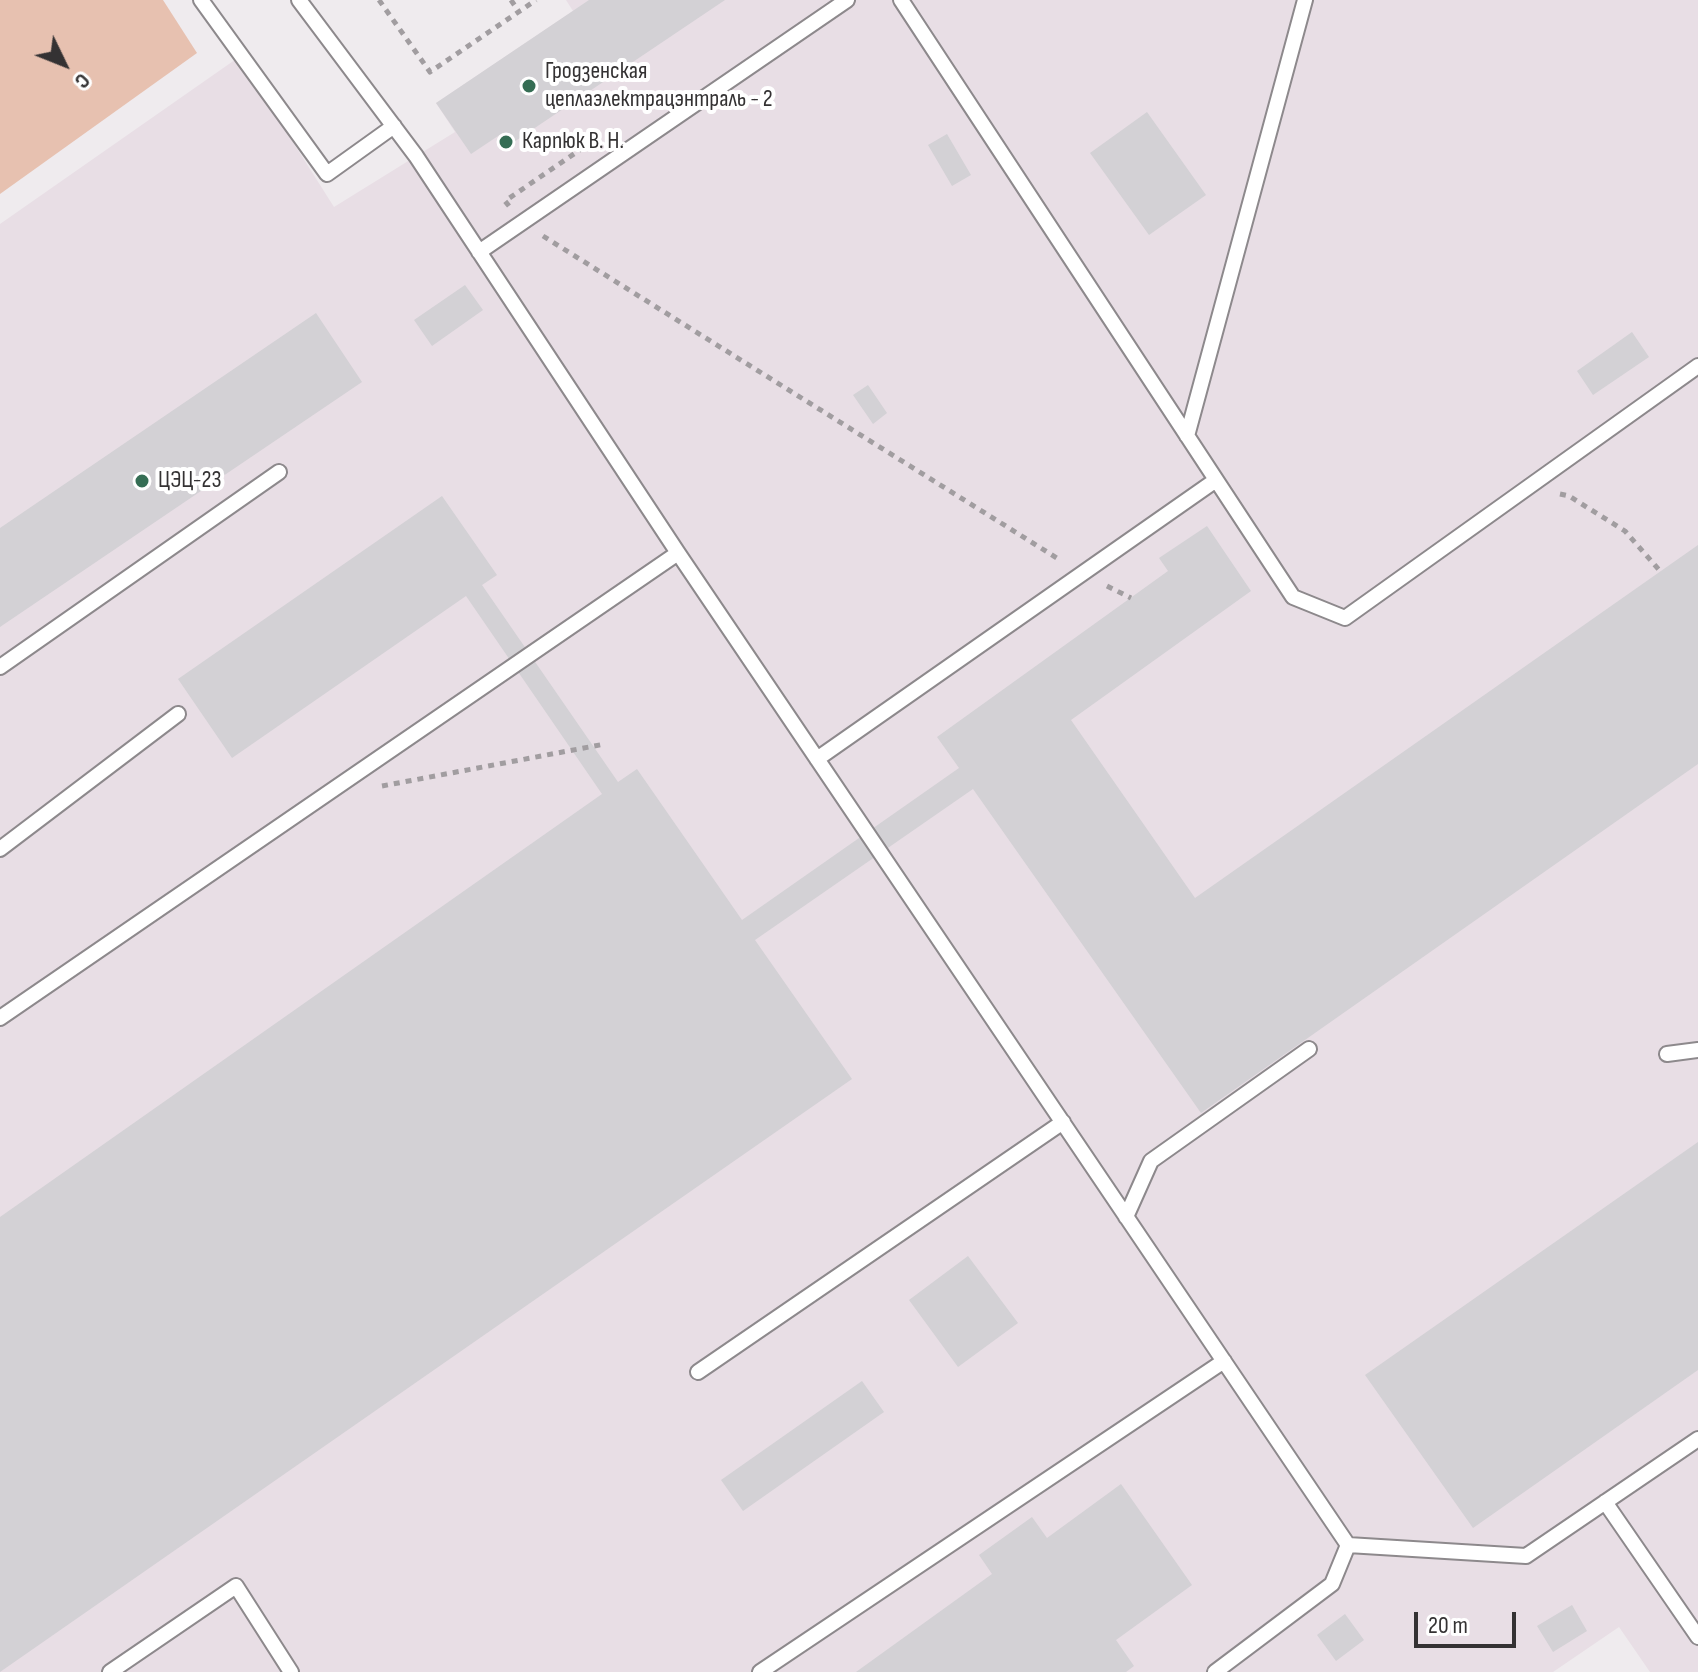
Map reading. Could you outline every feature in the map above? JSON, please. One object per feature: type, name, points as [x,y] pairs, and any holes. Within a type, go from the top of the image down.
[{"type":"lane","points":[[201,0],[327,174],[394,126]]},
{"type":"lane","points":[[299,0],[394,126],[678,553],[1348,1545]]},
{"type":"lane","points":[[479,252],[847,0]]},
{"type":"lane","points":[[901,0],[1293,597],[1345,618],[1698,366]]},
{"type":"lane","points":[[1187,436],[1305,0]]},
{"type":"lane","points":[[0,667],[279,472]]},
{"type":"lane","points":[[817,759],[1216,480]]},
{"type":"lane","points":[[0,1018],[678,553]]},
{"type":"lane","points":[[0,849],[178,714]]},
{"type":"lane","points":[[1126,1217],[1151,1161],[1309,1049]]},
{"type":"lane","points":[[1667,1054],[1698,1050]]},
{"type":"lane","points":[[698,1372],[1063,1122]]},
{"type":"lane","points":[[760,1672],[1224,1361]]},
{"type":"lane","points":[[1348,1545],[1526,1556],[1698,1439]]},
{"type":"lane","points":[[1605,1502],[1697,1635]]},
{"type":"lane","points":[[1215,1672],[1332,1584],[1348,1545]]},
{"type":"lane","points":[[110,1672],[236,1586],[291,1672]]},
{"type":"path","points":[[379,0],[430,72],[536,0]]},
{"type":"path","points":[[511,0],[519,12]]},
{"type":"path","points":[[595,140],[505,201],[522,223],[1082,574],[1131,598]]},
{"type":"path","points":[[1528,487],[1569,496],[1625,531],[1660,571]]},
{"type":"path","points":[[369,788],[605,744]]},
{"type":"shaded area","points":[[0,0],[163,0],[197,53],[0,194]]},
{"type":"shaded area","points":[[566,0],[1698,0],[1698,1672],[1650,1672],[1619,1627],[1553,1672],[0,1672],[0,224],[239,57],[334,207],[455,132],[436,103],[573,11]]},
{"type":"building","name":"Гродзенская цеплаэлектрацэнтраль - 2","points":[[589,0],[725,0],[508,146],[501,134],[471,154],[436,103]]},
{"type":"building","points":[[1147,112],[1206,195],[1149,235],[1090,153]]},
{"type":"building","points":[[947,134],[971,175],[952,186],[928,145]]},
{"type":"building","points":[[465,285],[483,310],[432,346],[414,320]]},
{"type":"building","name":"ЦЭЦ-23","points":[[316,313],[362,382],[0,627],[0,528]]},
{"type":"building","points":[[1632,332],[1649,357],[1593,395],[1577,371]]},
{"type":"building","points":[[868,385],[887,413],[873,424],[853,395]]},
{"type":"building","points":[[442,496],[497,575],[482,585],[618,782],[637,769],[742,920],[959,768],[937,737],[1168,571],[1159,558],[1207,526],[1251,591],[1071,720],[1195,898],[1698,545],[1698,764],[1201,1113],[973,789],[755,940],[852,1079],[0,1672],[0,1217],[602,794],[466,596],[232,758],[178,679]]},
{"type":"building","points":[[1698,1142],[1698,1370],[1473,1528],[1365,1375]]},
{"type":"building","points":[[968,1256],[1018,1323],[958,1367],[909,1300]]},
{"type":"building","points":[[862,1381],[884,1412],[743,1511],[721,1480]]},
{"type":"building","points":[[1121,1484],[1192,1585],[1116,1640],[1134,1666],[1126,1672],[856,1672],[992,1574],[979,1555],[1032,1517],[1047,1538]]},
{"type":"building","points":[[1572,1605],[1587,1631],[1553,1652],[1537,1626]]},
{"type":"building","points":[[1345,1614],[1364,1640],[1336,1661],[1317,1635]]},
{"type":"place","name":"Гродзенская цеплаэлектрацэнтраль - 2","points":[[529,86]]},
{"type":"place","name":"Карпюк В. Н.","points":[[506,142]]},
{"type":"place","name":"ЦЭЦ-23","points":[[142,481]]}]
